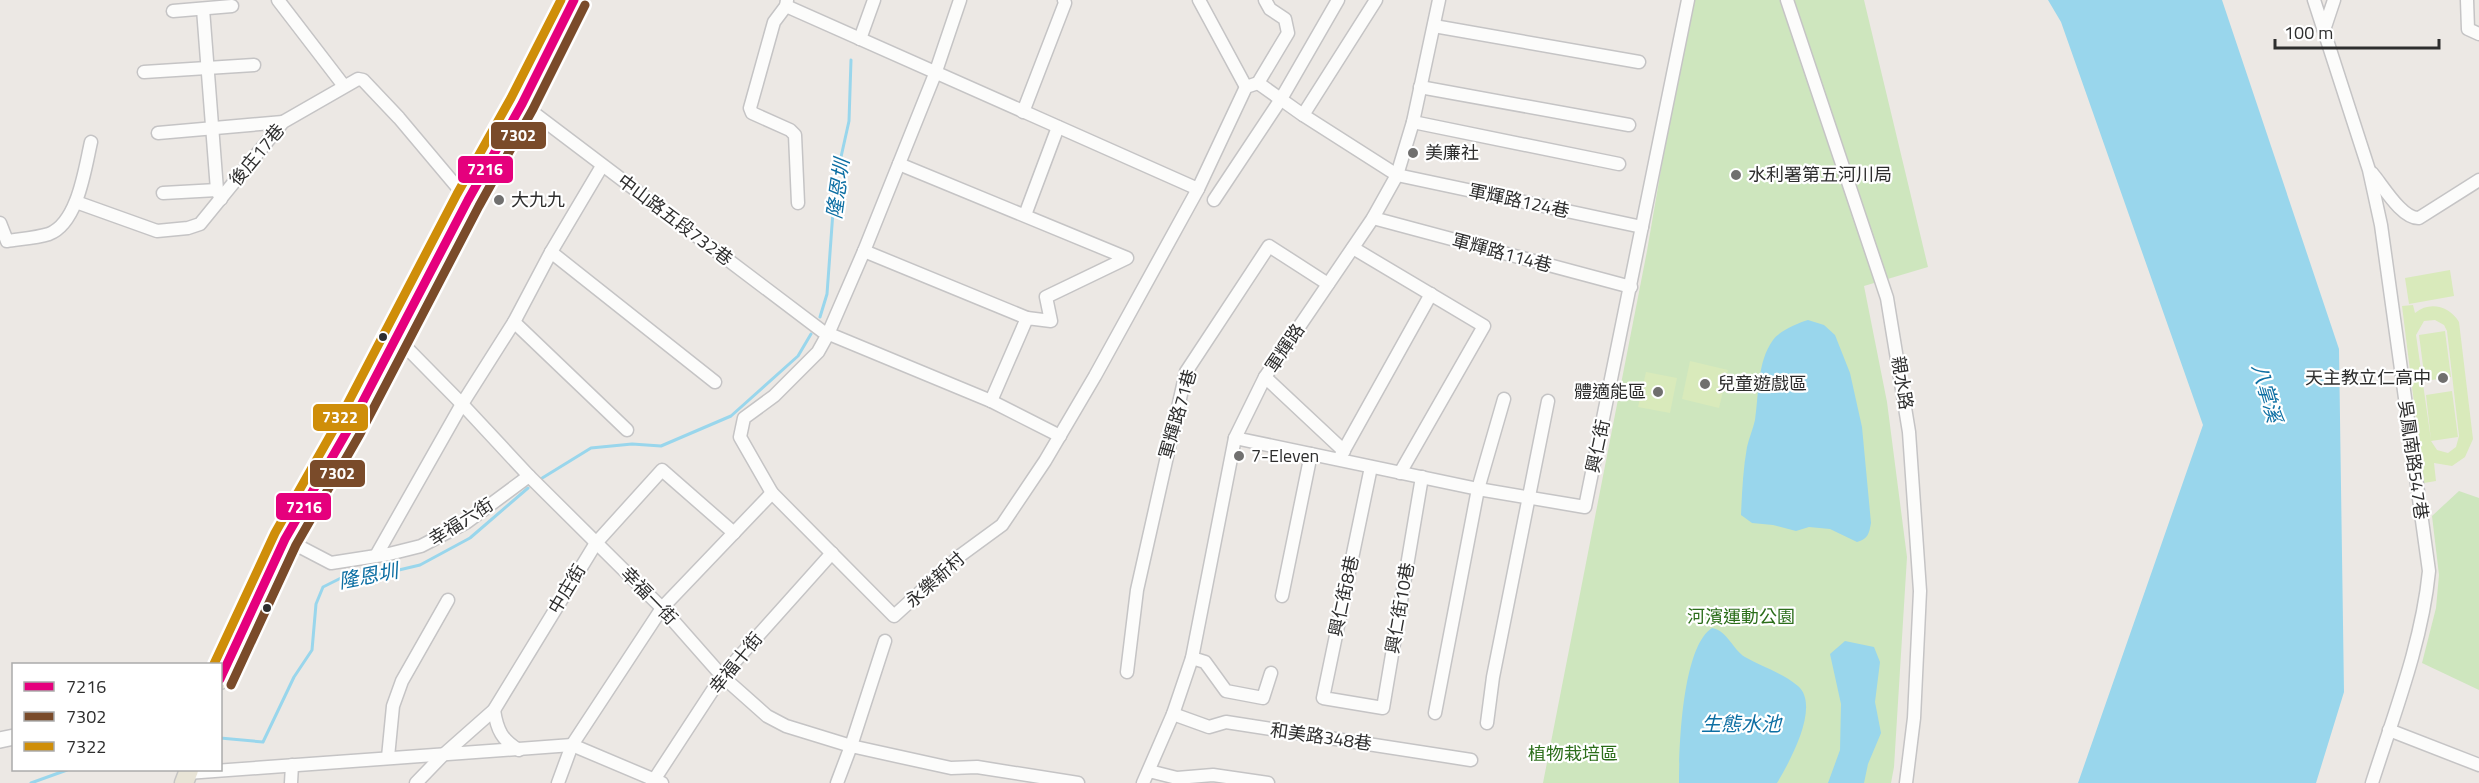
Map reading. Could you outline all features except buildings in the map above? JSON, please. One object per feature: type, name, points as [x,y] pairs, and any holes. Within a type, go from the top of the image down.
[{"type":"main road","points":[[223,663],[285,539],[349,428],[468,200],[522,104],[574,0]]},
{"type":"street","points":[[278,0],[344,86],[357,79],[363,80],[399,118],[468,200]]},
{"type":"street","points":[[860,39],[874,0]]},
{"type":"street","name":"永樂新村","points":[[960,0],[935,74],[828,334],[818,352],[774,396],[744,418],[740,437],[772,493],[894,616],[961,555],[1002,525],[1060,436],[1198,189],[1252,85],[1288,33],[1285,19],[1270,9],[1265,0]]},
{"type":"street","points":[[1023,112],[1065,3],[1064,0]]},
{"type":"street","points":[[1199,0],[1252,85],[1281,99],[1397,175]]},
{"type":"street","points":[[1214,200],[1281,99],[1338,0]]},
{"type":"street","points":[[1303,115],[1376,0]]},
{"type":"street","name":"軍輝路","points":[[1146,777],[1173,714],[1192,658],[1235,438],[1265,378],[1373,218],[1397,175],[1413,122],[1439,0]]},
{"type":"street","name":"興仁街","points":[[1235,438],[1311,454],[1341,455],[1371,467],[1478,489],[1585,507],[1688,0]]},
{"type":"street","name":"親水路","points":[[1787,0],[1887,298],[1893,325],[1909,432],[1920,591],[1914,718],[1906,783]]},
{"type":"street","name":"吳鳳南路547巷","points":[[2314,0],[2369,170],[2381,225],[2429,571],[2426,601],[2372,783]]},
{"type":"street","points":[[2324,31],[2334,0]]},
{"type":"street","points":[[2467,0],[2468,29],[2479,34]]},
{"type":"street","points":[[798,203],[795,135],[790,130],[752,113],[750,108],[774,22],[786,3],[935,74],[1198,189]]},
{"type":"street","points":[[173,11],[232,6]]},
{"type":"street","points":[[163,193],[219,195],[203,9]]},
{"type":"street","points":[[1434,26],[1639,62]]},
{"type":"street","points":[[144,72],[254,65]]},
{"type":"street","name":"後庄17巷","points":[[75,202],[157,231],[188,228],[200,224],[219,195],[283,122],[344,86]]},
{"type":"street","points":[[1420,87],[1629,126]]},
{"type":"street","name":"中山路五段732巷","points":[[522,104],[828,334]]},
{"type":"street","points":[[158,133],[283,122]]},
{"type":"street","points":[[1413,122],[1619,164]]},
{"type":"street","points":[[1025,215],[1058,127]]},
{"type":"street","points":[[0,223],[7,241],[49,234],[62,225],[75,202],[92,142]]},
{"type":"street","points":[[864,251],[1027,318],[1051,321],[1046,297],[1127,258],[899,164]]},
{"type":"street","points":[[377,554],[462,404],[514,322],[551,252],[602,166]]},
{"type":"street","points":[[2369,170],[2404,213],[2414,218],[2419,218],[2479,180]]},
{"type":"street","name":"軍輝路124巷","points":[[1397,175],[1641,227]]},
{"type":"street","name":"軍輝路114巷","points":[[1373,218],[1631,287]]},
{"type":"street","name":"軍輝路71巷","points":[[1127,672],[1137,590],[1186,372],[1269,246],[1328,284]]},
{"type":"street","points":[[1353,248],[1484,326],[1400,473]]},
{"type":"street","points":[[551,252],[715,382]]},
{"type":"street","points":[[1265,378],[1341,455],[1431,294]]},
{"type":"street","points":[[991,401],[1027,318]]},
{"type":"street","points":[[514,322],[627,430]]},
{"type":"street","points":[[828,334],[991,401],[1060,436]]},
{"type":"street","name":"幸福一街","points":[[397,338],[528,476],[662,608],[722,676],[767,716],[786,726],[851,746],[951,768],[977,767],[1078,783]]},
{"type":"street","points":[[1435,713],[1478,489],[1504,399]]},
{"type":"street","points":[[1488,723],[1493,677],[1548,401]]},
{"type":"street","points":[[1282,596],[1311,454]]},
{"type":"street","name":"興仁街8巷","points":[[1351,702],[1323,698],[1371,467]]},
{"type":"street","name":"中庄街","points":[[416,783],[442,756],[494,710],[596,543],[662,470],[734,533]]},
{"type":"street","name":"幸福六街","points":[[285,539],[331,563],[421,546],[467,522],[528,476]]},
{"type":"street","name":"興仁街10巷","points":[[1351,702],[1383,708],[1422,477]]},
{"type":"street","points":[[558,783],[572,745],[662,608],[772,493]]},
{"type":"street","name":"幸福十街","points":[[656,782],[722,676],[832,553]]},
{"type":"street","points":[[387,757],[393,706],[402,681],[448,600]]},
{"type":"street","points":[[837,783],[885,641]]},
{"type":"street","points":[[1192,658],[1205,662],[1226,691],[1263,698],[1271,673]]},
{"type":"street","points":[[494,710],[496,722],[505,741],[519,750]]},
{"type":"street","name":"和美路348巷","points":[[1173,714],[1209,727],[1226,722],[1471,760]]},
{"type":"street","points":[[2389,730],[2479,765]]},
{"type":"street","points":[[187,775],[387,757],[442,756],[572,745],[656,782]]},
{"type":"street","points":[[291,783],[292,765]]},
{"type":"street","points":[[1146,777],[1213,775],[1268,783]]},
{"type":"green space","name":"河濱運動公園","points":[[1690,0],[1864,0],[1928,267],[1864,286],[1887,402],[1907,557],[1894,767],[1891,783],[1543,783],[1647,251]]},
{"type":"green space","points":[[2450,270],[2454,296],[2409,304],[2405,278]]},
{"type":"green space","points":[[2413,305],[2415,313],[2427,307],[2439,307],[2450,312],[2459,322],[2473,439],[2465,457],[2452,466],[2434,463],[2436,481],[2424,483],[2402,306]],"holes":[[[2435,320],[2444,325],[2447,331],[2459,436],[2456,447],[2448,453],[2437,450],[2431,441],[2458,437],[2452,391],[2426,395],[2431,440],[2416,335],[2424,321]]]},
{"type":"green space","points":[[2445,331],[2451,377],[2425,381],[2419,335]]},
{"type":"green space","name":"兒童遊戲區","points":[[1690,361],[1728,370],[1719,408],[1682,399]]},
{"type":"green space","name":"體適能區","points":[[1646,372],[1677,378],[1670,413],[1638,407]]},
{"type":"green space","points":[[2459,491],[2479,498],[2479,690],[2422,663],[2436,608],[2439,575],[2432,516]]},
{"type":"water","name":"八掌溪","points":[[2048,0],[2222,0],[2339,349],[2344,692],[2316,783],[2078,783],[2203,425],[2061,22]]},
{"type":"water","points":[[1808,320],[1824,325],[1835,335],[1850,373],[1862,427],[1871,523],[1867,536],[1857,542],[1830,529],[1809,527],[1796,531],[1752,523],[1741,515],[1746,455],[1755,420],[1764,358],[1776,337],[1789,328]]},
{"type":"water","name":"生態水池","points":[[1712,628],[1726,636],[1745,657],[1792,681],[1804,695],[1805,720],[1801,734],[1777,783],[1679,783],[1680,747],[1688,676],[1694,655],[1702,639]]},
{"type":"water","points":[[1845,641],[1874,647],[1880,662],[1875,702],[1881,733],[1868,764],[1864,783],[1828,783],[1840,750],[1841,704],[1830,654]]},
{"type":"waterway","name":"隆恩圳","points":[[820,317],[827,294],[835,184],[849,121],[851,60]]},
{"type":"waterway","name":"隆恩圳","points":[[539,480],[591,448],[632,444],[661,446],[731,416],[798,356],[811,334]]},
{"type":"waterway","name":"隆恩圳","points":[[222,738],[263,742],[294,677],[312,650],[316,604],[323,587],[343,577],[382,574],[420,565],[470,538],[528,488]]},
{"type":"waterway","name":"隆恩圳","points":[[31,783],[64,771]]},
{"type":"transit line","name":"7322","points":[[214,663],[275,533],[338,422],[561,0]]},
{"type":"transit line","name":"7216","points":[[222,675],[285,539],[349,428],[468,200],[522,104],[574,0]]},
{"type":"transit line","name":"7302","points":[[231,685],[296,545],[360,434],[479,206],[533,109],[585,5]]},
{"type":"place","name":"美廉社","points":[[1413,153]]},
{"type":"place","name":"水利署第五河川局","points":[[1736,175]]},
{"type":"place","name":"大九九","points":[[499,200]]},
{"type":"place","name":"天主教立仁高中","points":[[2443,378]]},
{"type":"place","name":"兒童遊戲區","points":[[1705,384]]},
{"type":"place","name":"體適能區","points":[[1658,392]]},
{"type":"place","name":"7-Eleven","points":[[1239,456]]},
{"type":"park label","name":"植物栽培區","points":[[1573,754]]}]
